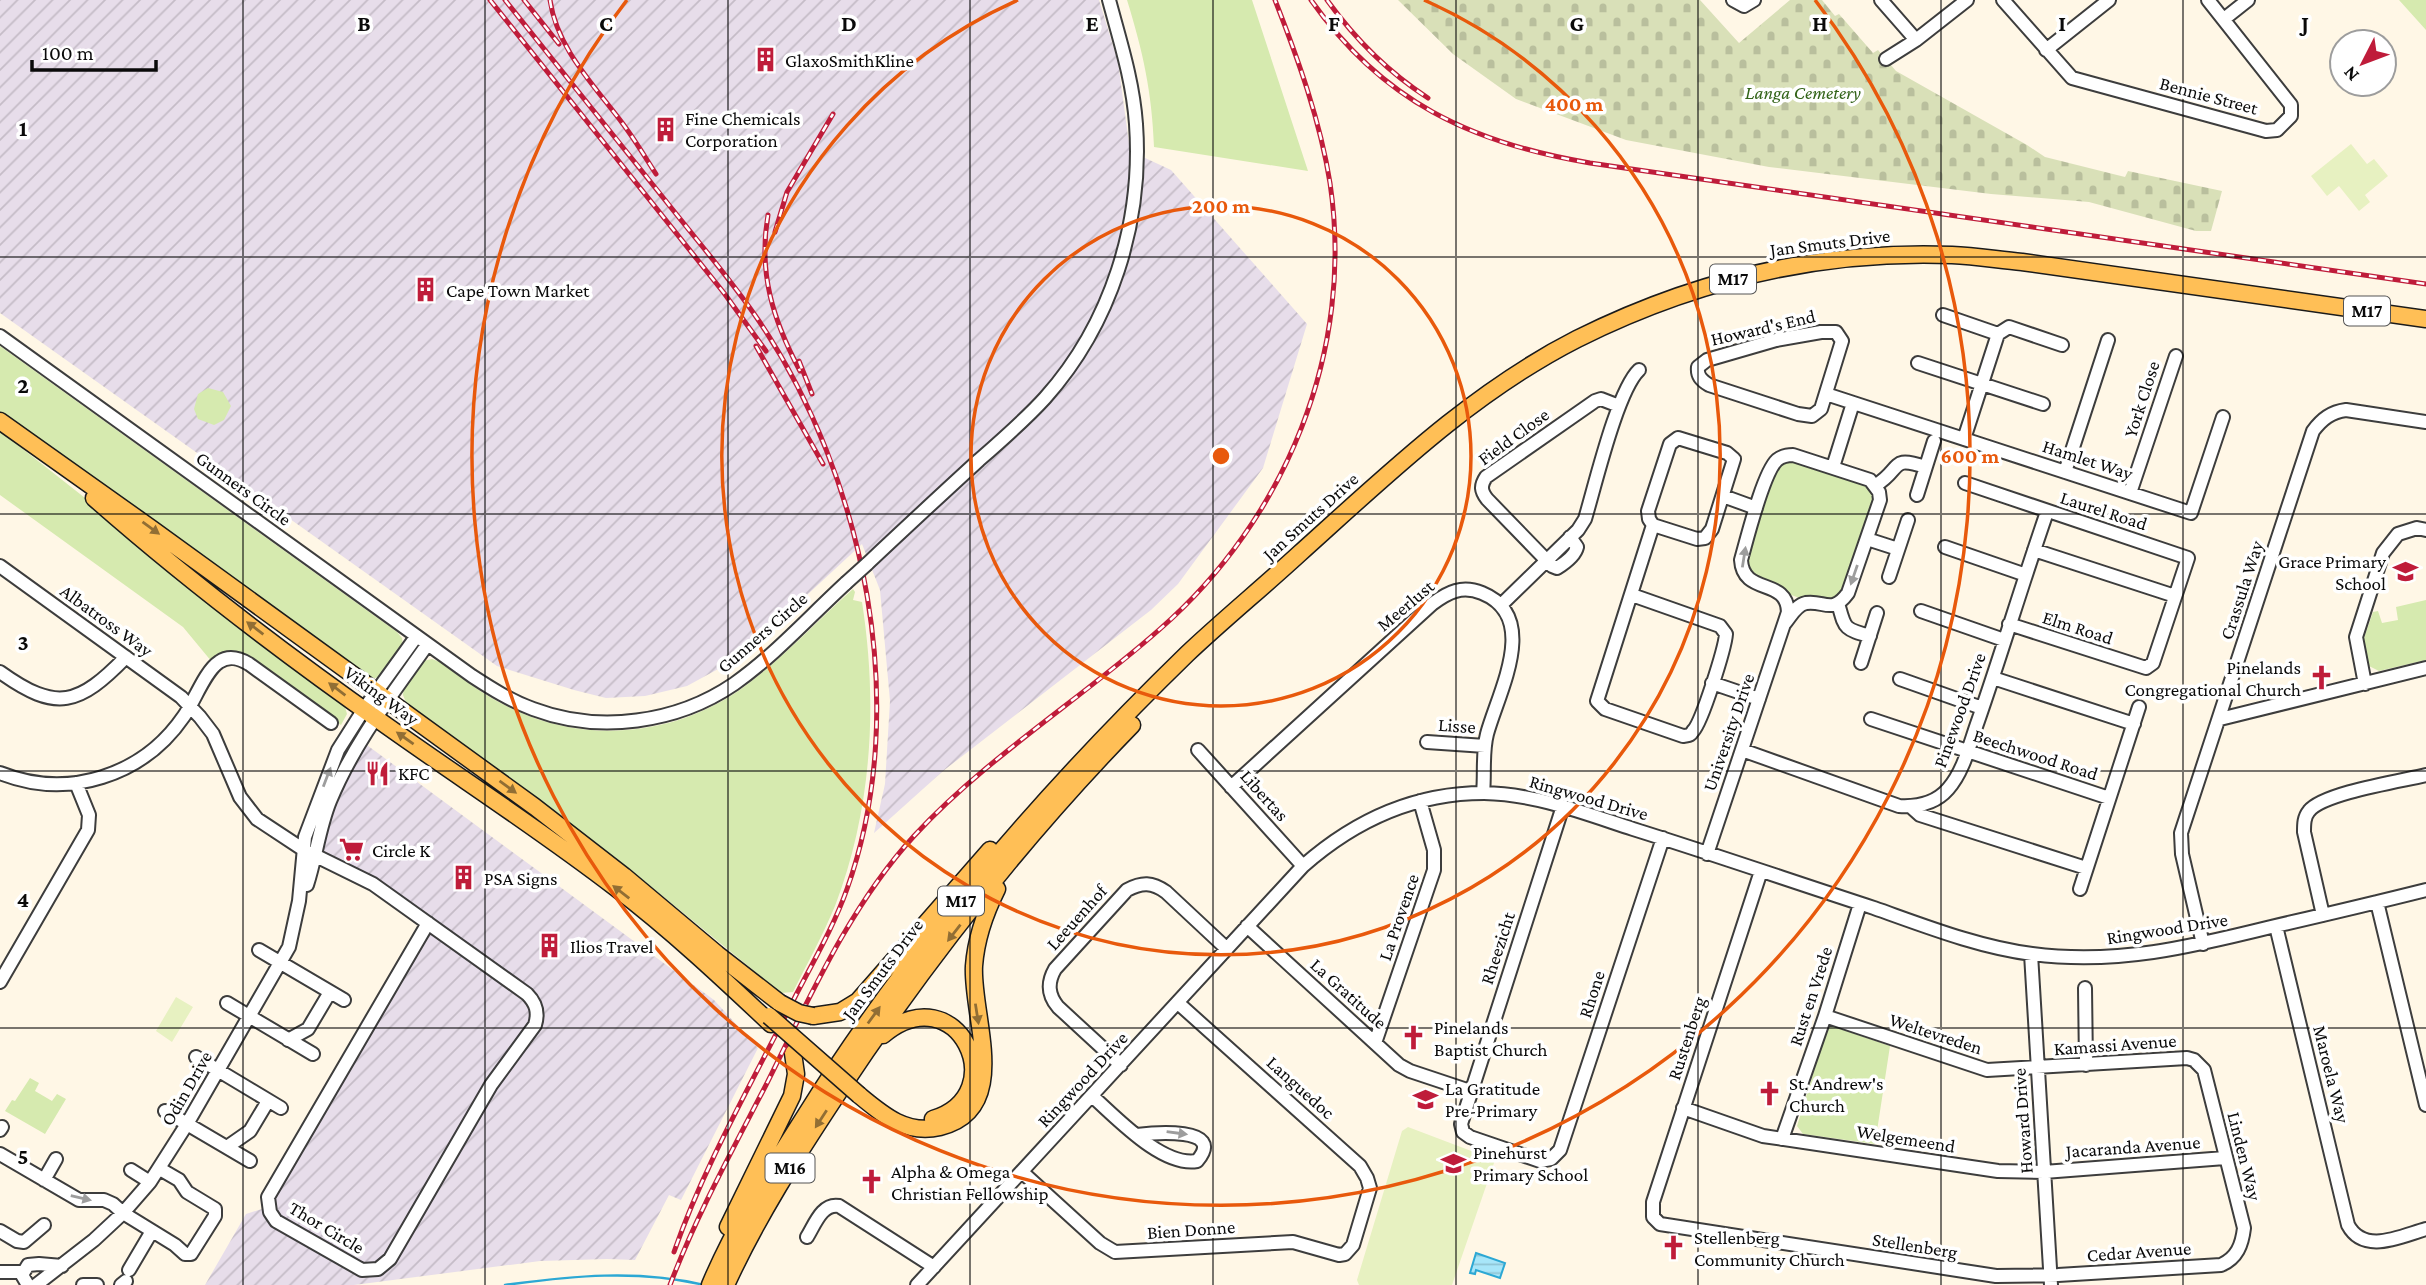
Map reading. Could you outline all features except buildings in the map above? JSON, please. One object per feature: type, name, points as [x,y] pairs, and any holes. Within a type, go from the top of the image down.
[{"type":"main road","name":"Jan Smuts Drive","points":[[720,1278],[760,1189],[847,1052],[961,900],[1068,776],[1190,652],[1422,444],[1467,407],[1502,383],[1574,341],[1644,309],[1699,288],[1779,267],[1893,254],[1956,255],[2426,319]]},
{"type":"main road","name":"Viking Way","points":[[0,421],[535,807],[624,876],[713,961]]},
{"type":"main road","name":"Viking Way","points":[[36,447],[139,538],[370,713],[616,888],[713,961]]},
{"type":"main road","name":"Jan Smuts Drive","points":[[720,1278],[858,1062],[909,990],[1078,782],[1254,595]]},
{"type":"main road","points":[[774,1014],[799,1013],[813,1016],[840,1012],[858,1001],[1000,839],[1068,776]]},
{"type":"main road","points":[[713,961],[894,1122],[919,1129],[940,1127],[968,1111],[981,1088],[984,1064],[974,992],[975,956],[979,933],[991,902],[1016,857]]},
{"type":"main road","points":[[720,1278],[730,1221],[792,1096],[796,1074],[793,1053],[774,1014]]},
{"type":"main road","points":[[858,1062],[890,1028],[903,1021],[925,1017],[946,1022],[957,1030],[969,1046],[973,1060],[973,1074],[966,1095],[951,1111],[934,1118],[913,1119],[902,1115],[861,1090]]},
{"type":"street","name":"Gunners Circle","points":[[0,336],[427,645],[498,693],[535,710],[592,722],[638,720],[694,706],[756,667],[1037,406],[1077,355],[1105,303],[1122,259],[1131,221],[1137,154],[1133,95],[1109,0]]},
{"type":"street","points":[[1733,0],[1744,6],[1754,0]]},
{"type":"street","points":[[1881,0],[1916,40]]},
{"type":"street","points":[[1886,59],[1916,40],[1967,0]]},
{"type":"street","name":"Bennie Street","points":[[2003,0],[2067,74],[2078,80],[2266,131],[2277,130],[2291,116],[2291,105],[2208,0]]},
{"type":"street","points":[[2046,50],[2109,0]]},
{"type":"street","points":[[2224,19],[2248,0]]},
{"type":"street","points":[[1943,315],[1998,334]]},
{"type":"street","points":[[1964,439],[1998,334],[2008,327],[2062,345]]},
{"type":"street","name":"Howard's End","points":[[1836,332],[1842,341],[1826,394],[1818,412],[1808,416],[1709,385],[1699,378],[1698,367],[1707,360],[1776,340],[1836,332]]},
{"type":"street","points":[[2065,472],[2108,340]]},
{"type":"street","name":"York Close","points":[[2130,494],[2176,356]]},
{"type":"street","points":[[1918,363],[2043,404]]},
{"type":"street","points":[[1483,793],[1485,746],[1512,649],[1508,616],[1501,605],[1585,519],[1619,406],[1632,377],[1639,370]]},
{"type":"street","name":"Hamlet Way","points":[[1826,394],[2191,513],[2223,417]]},
{"type":"street","name":"Field Close","points":[[1546,560],[1487,499],[1482,492],[1482,484],[1486,477],[1595,401],[1601,399],[1619,406]]},
{"type":"street","points":[[1833,467],[1853,403]]},
{"type":"street","name":"Crassula Way","points":[[2203,944],[2182,854],[2181,832],[2313,431],[2327,416],[2335,411],[2346,410],[2426,422]]},
{"type":"street","points":[[1682,438],[1732,455],[1734,464],[1723,496],[1709,534],[1705,538],[1697,539],[1653,525],[1649,519],[1648,511],[1673,439],[1682,438]]},
{"type":"street","points":[[1917,495],[1934,441]]},
{"type":"street","points":[[1793,455],[1833,467],[1862,476],[1875,485],[1880,500],[1848,593],[1838,603],[1825,606],[1806,603],[1749,579],[1742,568],[1741,560],[1756,508],[1772,467],[1781,457],[1793,455]]},
{"type":"street","points":[[1875,485],[1887,478],[1901,462],[1907,461],[1925,467]]},
{"type":"street","name":"Laurel Road","points":[[1965,483],[2188,558],[2174,599]]},
{"type":"street","points":[[1723,496],[1756,508]]},
{"type":"street","name":"Pinewood Drive","points":[[1930,802],[1947,791],[1967,752],[2047,512]]},
{"type":"street","points":[[1889,577],[1908,520]]},
{"type":"street","points":[[1632,595],[1720,626],[1724,630],[1726,638],[1712,684],[1695,729],[1688,735],[1683,736],[1600,706],[1598,694],[1653,525]]},
{"type":"street","points":[[2365,684],[2356,637],[2383,553],[2398,534],[2417,528],[2426,530]]},
{"type":"street","points":[[1867,539],[1898,549]]},
{"type":"street","points":[[1945,547],[2026,575]]},
{"type":"street","points":[[2034,550],[2174,599]]},
{"type":"street","name":"Albatross Way","points":[[0,566],[191,706]]},
{"type":"street","name":"Meerlust","points":[[1231,787],[1445,594],[1457,589],[1479,592],[1501,605]]},
{"type":"street","name":"University Drive","points":[[1707,854],[1785,623],[1788,605],[1782,594]]},
{"type":"street","name":"Elm Road","points":[[2009,624],[2146,668],[2153,663],[2174,599]]},
{"type":"street","name":"University Drive","points":[[1785,623],[1796,609],[1806,603]]},
{"type":"street","points":[[1838,603],[1843,625],[1847,629],[1870,636]]},
{"type":"street","points":[[1921,611],[2004,640]]},
{"type":"street","points":[[1861,663],[1877,613]]},
{"type":"street","name":"Odin Drive","points":[[44,1283],[101,1234],[150,1182],[250,1017],[292,939],[309,853],[304,837],[338,750],[382,696],[416,637]]},
{"type":"street","name":"Odin Drive","points":[[382,696],[427,645]]},
{"type":"street","points":[[0,672],[29,692],[61,699],[92,689],[125,657]]},
{"type":"street","points":[[1,776],[38,783],[76,783],[116,773],[140,760],[171,733],[191,706],[215,665],[226,659],[235,658],[249,664],[331,723]]},
{"type":"street","points":[[2220,719],[2426,668]]},
{"type":"street","points":[[1993,678],[2134,724]]},
{"type":"street","points":[[1900,679],[1982,708]]},
{"type":"street","points":[[1712,684],[1759,699]]},
{"type":"street","points":[[191,706],[213,734],[234,786],[247,808],[267,827],[309,853]]},
{"type":"street","points":[[2080,889],[2139,707]]},
{"type":"street","name":"Beechwood Road","points":[[1871,719],[2109,798]]},
{"type":"street","name":"Lisse","points":[[1427,742],[1485,746]]},
{"type":"street","name":"Libertas","points":[[1198,750],[1303,866]]},
{"type":"street","points":[[1742,750],[1887,802],[1910,806],[1930,802],[1937,816],[1944,822]]},
{"type":"street","points":[[2323,915],[2304,832],[2304,821],[2309,811],[2325,799],[2426,775]]},
{"type":"street","points":[[0,982],[89,830],[89,815],[76,783]]},
{"type":"street","name":"Ringwood Drive","points":[[917,1285],[1303,866],[1324,848],[1364,822],[1394,808],[1420,801],[1457,794],[1483,793],[1530,797],[1663,838],[1958,937],[2031,954],[2120,957],[2203,944],[2426,890]]},
{"type":"street","name":"La Provence","points":[[1375,1043],[1436,861],[1420,801]]},
{"type":"street","name":"Rheezicht","points":[[1551,1159],[1540,1161],[1470,1137],[1463,1132],[1461,1124],[1563,806]]},
{"type":"street","points":[[1910,806],[1920,815],[2086,868]]},
{"type":"street","name":"Rhone","points":[[1551,1159],[1560,1150],[1663,838]]},
{"type":"street","name":"Thor Circle","points":[[309,853],[373,884],[428,923],[527,994],[536,1006],[537,1020],[491,1085],[390,1259],[378,1269],[362,1270],[276,1221],[270,1212],[268,1197],[428,923]]},
{"type":"street","name":"Rustenberg","points":[[1653,1217],[1653,1202],[1761,871]]},
{"type":"street","name":"Leeuenhof","points":[[1121,1065],[1052,1000],[1049,982],[1051,975],[1082,939],[1127,890],[1147,883],[1166,892],[1227,949]]},
{"type":"street","points":[[2377,902],[2426,1105]]},
{"type":"street","name":"Rust en Vrede","points":[[1782,1139],[1860,904]]},
{"type":"street","name":"La Gratitude","points":[[1247,926],[1404,1069],[1470,1091]]},
{"type":"street","name":"Maroela Way","points":[[2276,926],[2352,1231],[2366,1241],[2375,1242],[2426,1229]]},
{"type":"street","points":[[259,950],[344,1000]]},
{"type":"street","name":"Howard Drive","points":[[2031,954],[2050,1280]]},
{"type":"street","points":[[2085,988],[2086,1065]]},
{"type":"street","points":[[288,1040],[308,1029],[330,992]]},
{"type":"street","points":[[227,1003],[313,1054]]},
{"type":"street","name":"Languedoc","points":[[1178,1003],[1360,1166],[1370,1188],[1362,1213]]},
{"type":"street","name":"Weltevreden","points":[[1825,1016],[1979,1068],[1999,1071],[2037,1069]]},
{"type":"street","points":[[196,1057],[281,1108]]},
{"type":"street","name":"Kamassi Avenue","points":[[2037,1069],[2187,1058],[2194,1060]]},
{"type":"street","name":"Linden Way","points":[[2194,1060],[2204,1070],[2244,1228],[2243,1240],[2229,1261]]},
{"type":"street","points":[[1092,1096],[1137,1135],[1174,1159],[1187,1163],[1197,1161],[1204,1148],[1194,1136],[1181,1132],[1137,1135]]},
{"type":"street","points":[[227,1147],[250,1131],[268,1101]]},
{"type":"street","name":"Welgemeend","points":[[1683,1108],[1763,1136],[1985,1170],[2044,1172]]},
{"type":"street","points":[[165,1111],[250,1161]]},
{"type":"street","points":[[0,1154],[79,1200],[104,1200],[113,1204],[176,1245],[185,1254],[191,1254],[216,1213],[213,1207],[187,1192],[178,1180],[160,1169]]},
{"type":"street","name":"Jacaranda Avenue","points":[[2044,1172],[2225,1158]]},
{"type":"street","points":[[44,1180],[56,1159]]},
{"type":"street","points":[[131,1170],[150,1182]]},
{"type":"street","name":"Bien Donne","points":[[1022,1172],[1100,1243],[1108,1249],[1122,1253],[1293,1242],[1331,1253],[1345,1254],[1353,1245],[1362,1213]]},
{"type":"street","points":[[807,1237],[823,1210],[830,1206],[839,1206],[934,1268]]},
{"type":"street","name":"Stellenberg","points":[[1653,1217],[1667,1227],[1996,1276],[2050,1280]]},
{"type":"street","points":[[0,1231],[22,1243],[29,1240],[44,1225]]},
{"type":"street","points":[[125,1279],[152,1231]]},
{"type":"street","name":"Cedar Avenue","points":[[2050,1280],[2221,1265],[2229,1261]]},
{"type":"street","points":[[28,1285],[23,1279],[23,1272],[28,1265],[62,1266]]},
{"type":"street","points":[[0,1272],[23,1272]]},
{"type":"street","points":[[83,1285],[97,1285]]},
{"type":"shaded area","points":[[0,0],[1099,0],[1118,62],[1130,151],[1171,170],[1307,324],[1263,468],[1178,584],[1151,610],[943,771],[874,833],[885,784],[890,701],[880,590],[862,544],[750,648],[687,686],[645,696],[606,698],[574,690],[497,666],[0,313]]},
{"type":"shaded area","points":[[360,740],[714,1000],[758,1048],[681,1200],[669,1195],[635,1260],[540,1261],[354,1285],[205,1285],[246,1214],[268,1207],[427,923],[315,856]]},
{"type":"green space","points":[[1127,0],[1252,0],[1308,171],[1154,147],[1146,72]]},
{"type":"green space","name":"Langa Cemetery","points":[[1398,0],[1700,0],[1739,43],[1790,0],[1822,0],[1835,16],[1839,14],[1873,53],[1878,50],[1896,71],[2045,157],[2125,177],[2128,171],[2222,191],[2211,231],[2196,231],[2089,202],[1991,194],[1769,167],[1626,140],[1516,99],[1453,54]]},
{"type":"green space","points":[[2399,0],[2426,0],[2426,30]]},
{"type":"green space","points":[[2351,144],[2367,164],[2374,159],[2388,176],[2365,195],[2370,202],[2359,211],[2339,186],[2327,196],[2311,176]]},
{"type":"green space","points":[[0,346],[397,632],[402,638],[403,648],[380,679],[371,679],[0,413]]},
{"type":"green space","points":[[208,388],[223,392],[231,406],[224,420],[214,425],[198,419],[194,409],[198,394]]},
{"type":"green space","points":[[0,431],[348,705],[345,707],[347,714],[341,725],[247,657],[212,662],[183,627],[0,495]]},
{"type":"green space","points":[[1788,458],[1868,484],[1875,498],[1846,591],[1837,601],[1808,601],[1780,591],[1743,569],[1774,469]]},
{"type":"green space","points":[[853,589],[853,600],[862,602],[870,679],[864,794],[857,832],[835,906],[793,992],[781,993],[540,800],[407,705],[403,695],[404,685],[423,661],[432,659],[497,701],[545,721],[602,731],[661,725],[716,705],[741,689]]},
{"type":"green space","points":[[2426,600],[2426,660],[2379,671],[2369,666],[2363,641],[2373,612],[2378,611],[2382,623],[2398,620],[2396,607]]},
{"type":"green space","points":[[176,997],[193,1007],[172,1042],[156,1031]]},
{"type":"green space","points":[[1832,1026],[1890,1046],[1875,1144],[1803,1134],[1797,1126],[1827,1029]]},
{"type":"green space","points":[[30,1078],[39,1083],[35,1091],[52,1101],[57,1094],[66,1099],[45,1134],[5,1111]]},
{"type":"green space","points":[[1408,1127],[1495,1160],[1452,1285],[1359,1285],[1357,1280],[1402,1131]]},
{"type":"water","points":[[1476,1253],[1505,1263],[1500,1278],[1476,1270],[1475,1274],[1470,1273]]},
{"type":"waterway","points":[[505,1285],[604,1276],[654,1277],[704,1285]]},
{"type":"railway","points":[[490,0],[724,293],[766,351]]},
{"type":"railway","points":[[505,0],[719,267],[759,321],[796,383],[827,451],[851,522],[867,596],[876,671],[876,746],[866,819],[847,889],[823,944],[715,1154],[674,1252]]},
{"type":"railway","points":[[524,0],[559,44]]},
{"type":"railway","points":[[550,0],[560,35],[569,51],[656,174]]},
{"type":"railway","points":[[670,1285],[703,1209],[815,987],[850,923],[891,864],[914,836],[972,780],[1129,655],[1205,585],[1243,536],[1276,484],[1302,427],[1320,369],[1332,308],[1335,246],[1330,183],[1320,136],[1300,67],[1275,0]]},
{"type":"railway","points":[[1311,0],[1338,35],[1399,91],[1432,112],[1468,129],[1547,154],[1590,163],[2426,284]]},
{"type":"railway","points":[[1327,0],[1373,54],[1428,98]]},
{"type":"railway","points":[[775,232],[787,192],[833,114]]},
{"type":"railway","points":[[768,215],[765,257],[770,296],[782,333],[800,371]]},
{"type":"railway","points":[[756,346],[823,464]]},
{"type":"railway","points":[[799,361],[812,394]]},
{"type":"place","name":"GlaxoSmithKline","points":[[765,60]]},
{"type":"place","name":"Fine Chemicals Corporation","points":[[665,129]]},
{"type":"place","name":"Cape Town Market","points":[[426,290]]},
{"type":"place","name":"Grace Primary School","points":[[2406,572]]},
{"type":"place","name":"Pinelands Congregational Church","points":[[2321,678]]},
{"type":"place","name":"KFC","points":[[378,773]]},
{"type":"place","name":"Circle K","points":[[352,850]]},
{"type":"place","name":"PSA Signs","points":[[464,878]]},
{"type":"place","name":"Ilios Travel","points":[[550,946]]},
{"type":"place","name":"Pinelands Baptist Church","points":[[1414,1038]]},
{"type":"place","name":"St. Andrew's Church","points":[[1769,1094]]},
{"type":"place","name":"La Gratitude Pre-Primary","points":[[1425,1099]]},
{"type":"place","name":"Pinehurst Primary School","points":[[1453,1163]]},
{"type":"place","name":"Alpha & Omega Christian Fellowship","points":[[871,1182]]},
{"type":"place","name":"Stellenberg Community Church","points":[[1674,1248]]}]
